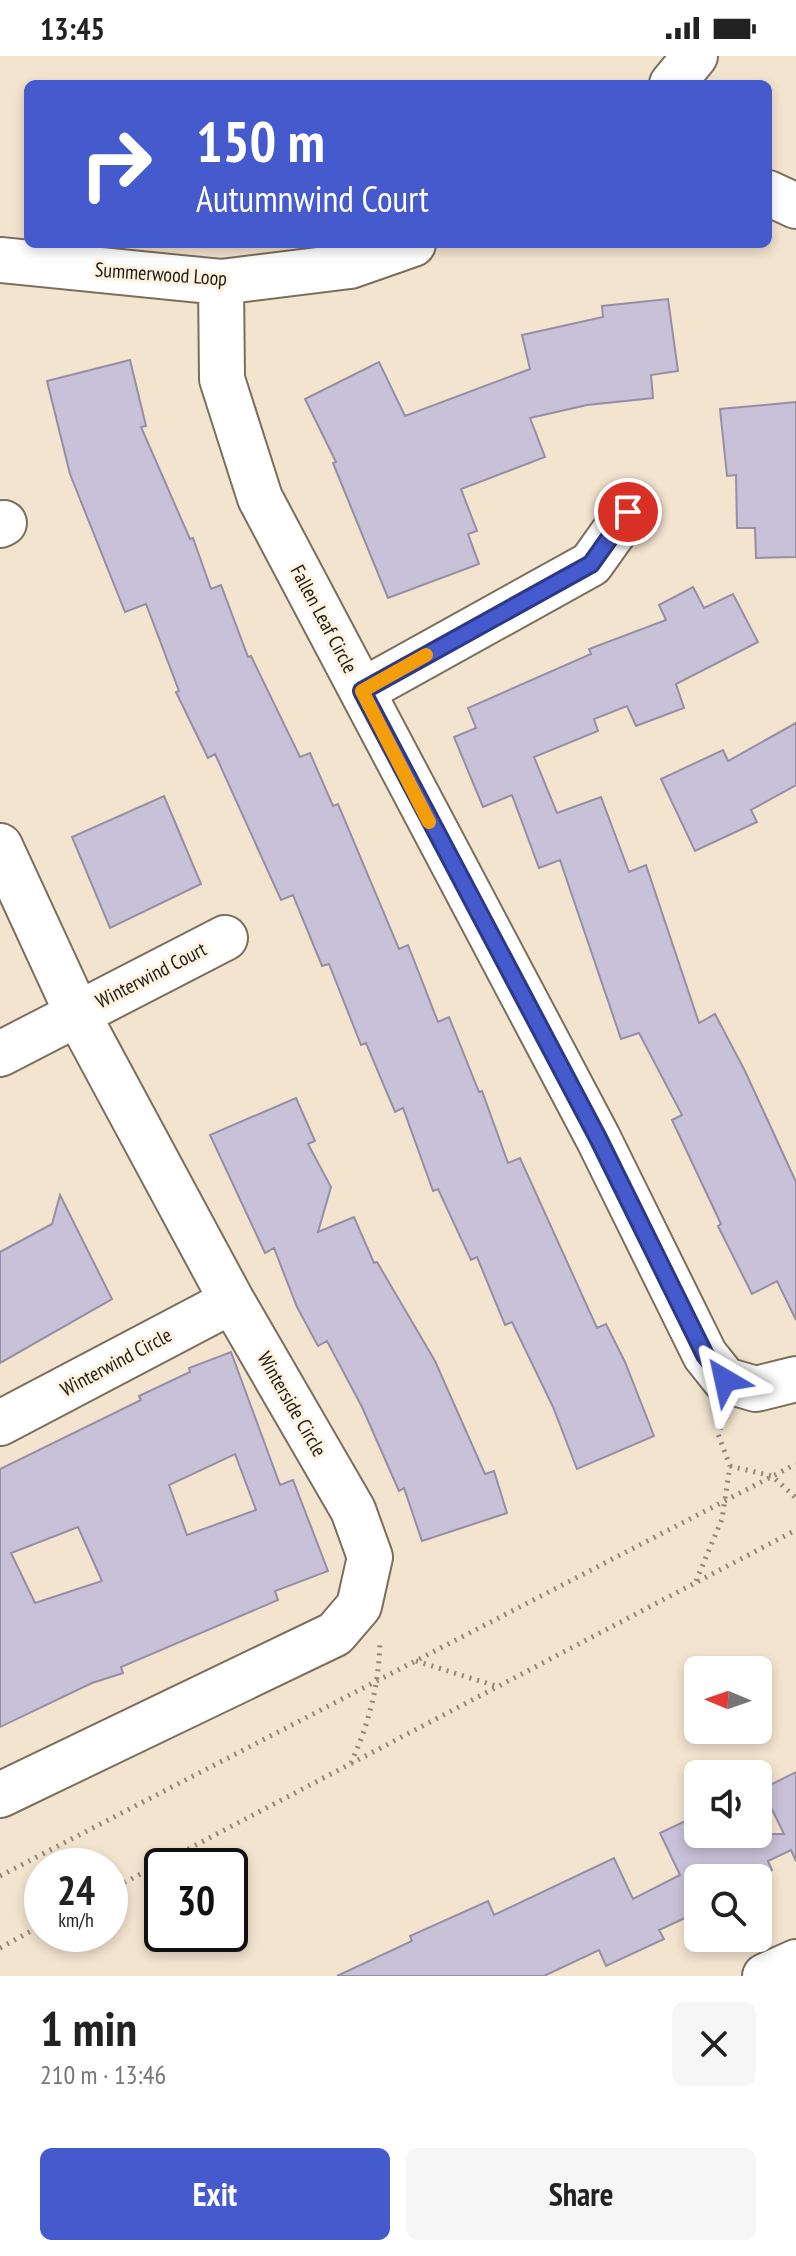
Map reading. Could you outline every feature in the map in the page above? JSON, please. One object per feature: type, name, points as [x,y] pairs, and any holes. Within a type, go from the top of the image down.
[{"type":"street","points":[[675,80],[695,56]]},
{"type":"street","points":[[772,195],[796,206]]},
{"type":"street","name":"Summerwood Loop","points":[[0,260],[221,282],[350,266],[402,248]]},
{"type":"street","name":"Fallen Leaf Circle","points":[[221,282],[222,379],[260,498],[598,1138],[705,1355],[725,1380],[739,1384]]},
{"type":"street","points":[[362,691],[591,564],[628,512]]},
{"type":"street","name":"Winterside Circle","points":[[0,846],[77,1013],[232,1301],[353,1510],[370,1557],[359,1606],[335,1634],[0,1795]]},
{"type":"street","name":"Winterwind Court","points":[[77,1013],[225,938]]},
{"type":"street","points":[[0,1054],[77,1013]]},
{"type":"street","name":"Winterwind Circle","points":[[0,1423],[232,1301]]},
{"type":"street","points":[[739,1384],[756,1389],[796,1379]]},
{"type":"street","points":[[765,1976],[796,1962]]},
{"type":"path","points":[[696,1582],[722,1519],[730,1466],[718,1434],[739,1384]]},
{"type":"path","points":[[0,1876],[796,1464]]},
{"type":"path","points":[[730,1466],[772,1476],[796,1498]]},
{"type":"path","points":[[128,1881],[796,1530]]},
{"type":"path","points":[[350,1764],[369,1719],[378,1678],[381,1617],[365,1578]]},
{"type":"path","points":[[416,1661],[497,1687]]},
{"type":"path","points":[[0,1950],[24,1935]]},
{"type":"building","points":[[668,299],[678,371],[651,375],[653,398],[587,405],[530,418],[545,457],[461,489],[477,531],[468,534],[479,564],[388,598],[333,463],[336,462],[305,399],[379,362],[405,416],[530,369],[522,335],[603,317],[602,306]]},
{"type":"building","points":[[130,360],[146,426],[141,427],[190,539],[193,538],[211,589],[221,585],[248,657],[251,656],[300,757],[310,753],[333,806],[338,804],[399,949],[408,945],[438,1022],[449,1017],[479,1092],[482,1091],[508,1163],[520,1158],[597,1328],[606,1324],[625,1362],[654,1436],[577,1469],[553,1407],[512,1322],[505,1325],[477,1257],[471,1260],[438,1189],[433,1191],[403,1108],[395,1112],[366,1043],[361,1045],[329,964],[322,966],[293,895],[281,900],[215,754],[208,758],[176,692],[179,691],[146,604],[125,612],[70,474],[47,381]]},
{"type":"building","points":[[796,402],[796,557],[756,558],[755,528],[737,528],[736,475],[727,476],[720,409]]},
{"type":"building","points":[[693,587],[704,608],[733,594],[758,642],[676,684],[684,708],[636,726],[627,706],[594,719],[598,731],[534,757],[557,813],[601,797],[629,872],[646,865],[699,1023],[715,1014],[745,1071],[796,1182],[796,1320],[777,1281],[752,1294],[718,1226],[721,1224],[672,1120],[682,1115],[639,1033],[621,1039],[560,860],[539,868],[512,795],[483,807],[454,737],[476,728],[468,708],[591,654],[589,649],[666,620],[659,605]]},
{"type":"building","points":[[796,723],[796,785],[751,810],[757,822],[695,851],[661,779],[723,750],[728,761]]},
{"type":"building","points":[[164,796],[201,884],[110,928],[72,837]]},
{"type":"building","points":[[296,1098],[315,1141],[308,1144],[331,1187],[318,1232],[354,1217],[374,1263],[377,1262],[435,1361],[485,1474],[494,1471],[507,1513],[422,1541],[404,1488],[399,1491],[362,1407],[327,1341],[318,1346],[297,1307],[274,1248],[265,1253],[210,1135]]},
{"type":"building","points":[[60,1195],[112,1299],[0,1363],[0,1252],[52,1224]]},
{"type":"building","points":[[231,1352],[280,1485],[293,1480],[328,1571],[275,1591],[278,1600],[121,1667],[123,1673],[92,1683],[0,1727],[0,1469],[141,1400],[139,1396],[190,1372],[189,1368]],"holes":[[[235,1454],[256,1510],[187,1535],[169,1485]],[[78,1527],[102,1581],[35,1603],[11,1553]]]},
{"type":"building","points":[[796,1772],[796,1861],[791,1850],[768,1861],[769,1864],[684,1864],[684,1918],[659,1930],[664,1939],[606,1966],[599,1950],[544,1976],[337,1976],[412,1941],[410,1936],[488,1901],[494,1915],[614,1858],[633,1899],[680,1875],[660,1833],[684,1822],[684,1848],[772,1848],[772,1834],[784,1834],[772,1809],[772,1784]]},
{"type":"slow traffic","points":[[426,655],[362,691],[429,822]]},
{"type":"route","points":[[628,512],[591,564],[362,691],[454,871],[598,1138],[705,1355],[725,1380]]}]
